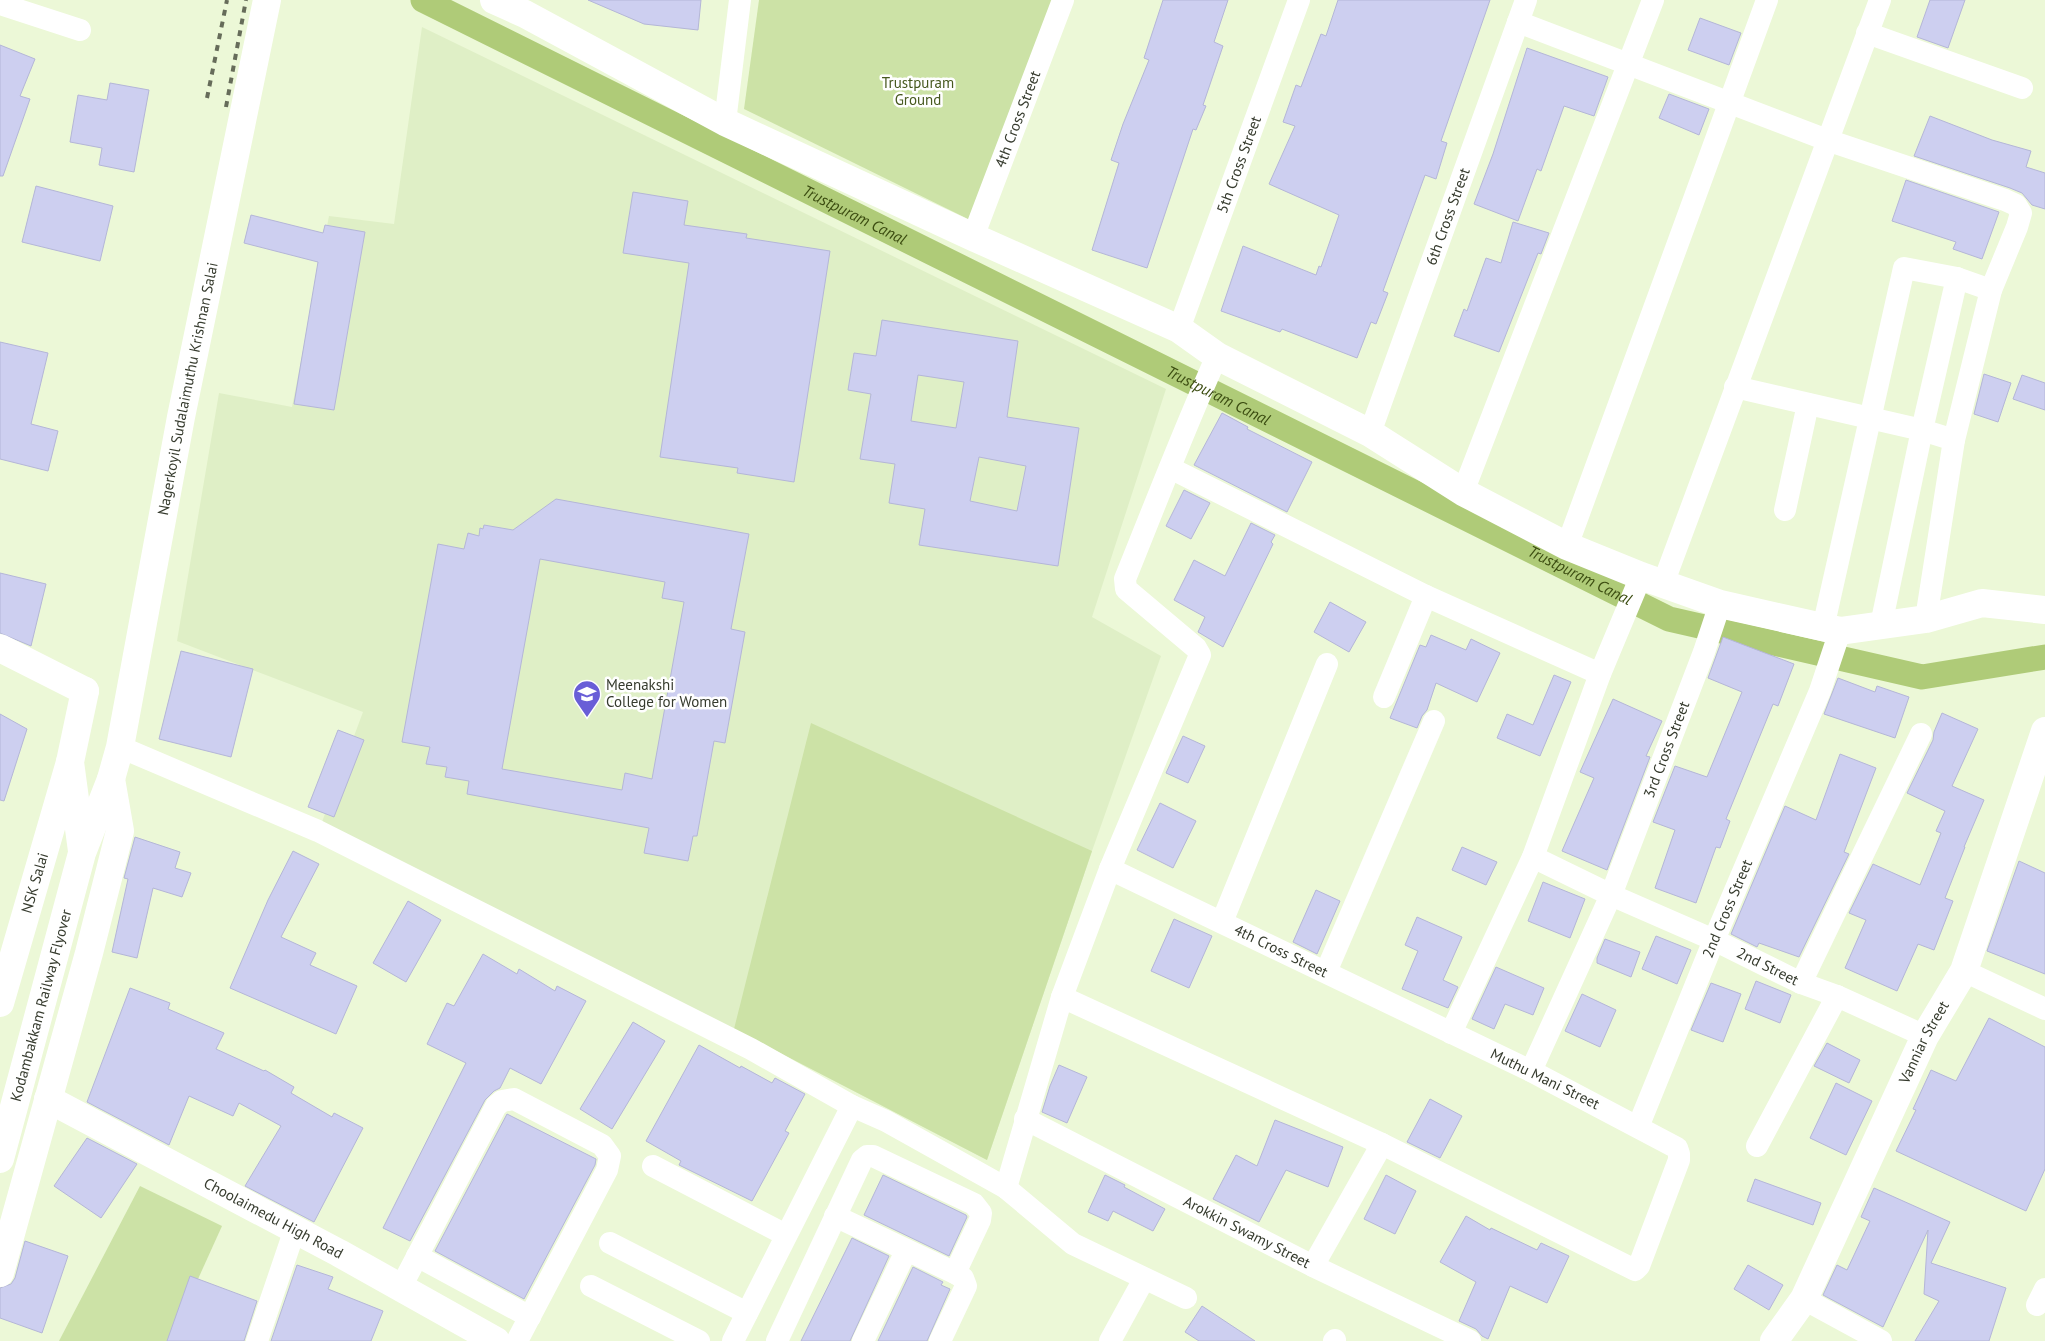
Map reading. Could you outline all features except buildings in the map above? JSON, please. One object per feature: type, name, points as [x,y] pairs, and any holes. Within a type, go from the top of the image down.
[{"type":"street","name":"Nagerkoyil Sudalaimuthu Krishnan Salai","points":[[111,779],[120,746],[181,417],[268,0]]},
{"type":"street","points":[[494,0],[526,7],[725,122],[973,238],[1179,330],[1217,356],[1370,433],[1463,492],[1567,546],[1652,580],[1720,604],[1832,630],[1926,619],[1982,603],[2045,610]]},
{"type":"street","points":[[725,122],[740,0]]},
{"type":"street","name":"4th Cross Street","points":[[973,238],[1062,0]]},
{"type":"street","name":"5th Cross Street","points":[[1179,330],[1300,0]]},
{"type":"street","name":"6th Cross Street","points":[[1370,433],[1526,0]]},
{"type":"street","points":[[1463,492],[1653,0]]},
{"type":"street","points":[[1567,546],[1728,101],[1767,0]]},
{"type":"street","points":[[1451,1033],[1533,857],[1616,635],[1652,580],[1736,387],[1880,0]]},
{"type":"street","points":[[0,4],[80,30]]},
{"type":"street","points":[[1518,22],[1827,140],[2005,200],[2016,206],[2021,212],[2017,227],[1991,290],[1954,440],[1926,619]]},
{"type":"street","points":[[1867,33],[2022,88]]},
{"type":"street","name":"2nd Cross Street","points":[[1638,1127],[1714,940],[1820,692],[1870,418],[1904,268],[1956,278]]},
{"type":"street","points":[[1881,625],[1956,278],[1991,290]]},
{"type":"street","points":[[1006,1188],[1062,997],[1110,869],[1200,655],[1196,648],[1126,589],[1124,584],[1182,435],[1217,356]]},
{"type":"street","points":[[1736,387],[1922,430],[1954,440]]},
{"type":"street","points":[[1785,510],[1808,404]]},
{"type":"street","points":[[1170,468],[1426,596],[1600,674]]},
{"type":"street","points":[[1384,697],[1426,596]]},
{"type":"street","name":"3rd Cross Street","points":[[1531,1071],[1611,895],[1704,652],[1720,604]]},
{"type":"street","name":"NSK Salai","points":[[0,648],[85,691],[70,762],[0,1002]]},
{"type":"street","points":[[1222,922],[1327,664]]},
{"type":"street","points":[[1326,972],[1434,721]]},
{"type":"street","name":"Vanniar Street","points":[[1774,1341],[1804,1299],[1926,1036],[1964,971],[2045,731]]},
{"type":"street","points":[[1801,983],[1920,734]]},
{"type":"street","points":[[120,746],[318,831],[751,1049],[852,1106],[886,1121],[1006,1188],[1073,1244],[1186,1298]]},
{"type":"street","name":"Kodambakkam Railway Flyover","points":[[70,762],[80,863]]},
{"type":"street","points":[[0,1273],[89,953],[120,831],[111,779]]},
{"type":"street","name":"Kodambakkam Railway Flyover","points":[[0,1159],[80,863],[111,779]]},
{"type":"street","name":"2nd Street","points":[[1533,857],[1611,895],[1714,940],[1801,983],[1837,996],[1926,1036]]},
{"type":"street","name":"4th Cross Street","points":[[1110,869],[1451,1033]]},
{"type":"street","points":[[1964,971],[2045,1008]]},
{"type":"street","points":[[1757,1146],[1837,996]]},
{"type":"street","points":[[1062,997],[1382,1144],[1312,1266]]},
{"type":"street","name":"Muthu Mani Street","points":[[1382,1144],[1635,1270],[1639,1266],[1679,1154],[1677,1148],[1531,1071],[1451,1033]]},
{"type":"street","name":"Choolaimedu High Road","points":[[48,1099],[295,1229],[496,1341]]},
{"type":"street","points":[[401,1288],[496,1106],[502,1101],[514,1100],[602,1145],[610,1156],[607,1170],[518,1341]]},
{"type":"street","points":[[733,1341],[852,1106]]},
{"type":"street","name":"Arokkin Swamy Street","points":[[1025,1119],[1312,1266],[1470,1341]]},
{"type":"street","points":[[931,1184],[945,1155]]},
{"type":"street","points":[[776,1341],[862,1160],[867,1156],[873,1156],[974,1204],[981,1213],[980,1220],[955,1273]]},
{"type":"street","points":[[653,1166],[786,1235]]},
{"type":"street","points":[[835,1216],[963,1278],[966,1286],[940,1341]]},
{"type":"street","points":[[256,1341],[295,1229]]},
{"type":"street","points":[[610,1244],[747,1313]]},
{"type":"street","points":[[863,1341],[906,1251]]},
{"type":"street","points":[[417,1256],[530,1317]]},
{"type":"street","points":[[1110,1341],[1144,1279]]},
{"type":"street","points":[[591,1286],[699,1341]]},
{"type":"street","points":[[1804,1299],[1881,1341]]},
{"type":"shaded area","points":[[422,27],[1166,389],[1092,617],[1161,656],[1092,851],[987,1160],[734,1029],[322,822],[363,712],[177,641],[219,393],[292,407],[329,216],[394,224]]},
{"type":"green space","name":"Trustpuram Ground","points":[[759,0],[1052,0],[970,220],[744,109]]},
{"type":"green space","points":[[811,723],[1092,851],[987,1160],[734,1029]]},
{"type":"green space","points":[[140,1186],[222,1226],[170,1341],[59,1341]]},
{"type":"waterway","name":"Trustpuram Canal","points":[[423,0],[1669,619],[1922,677],[2045,657]]},
{"type":"railway","points":[[207,98],[227,0]]},
{"type":"railway","points":[[226,107],[246,0]]},
{"type":"place","name":"Meenakshi College for Women","points":[[587,718]]}]
